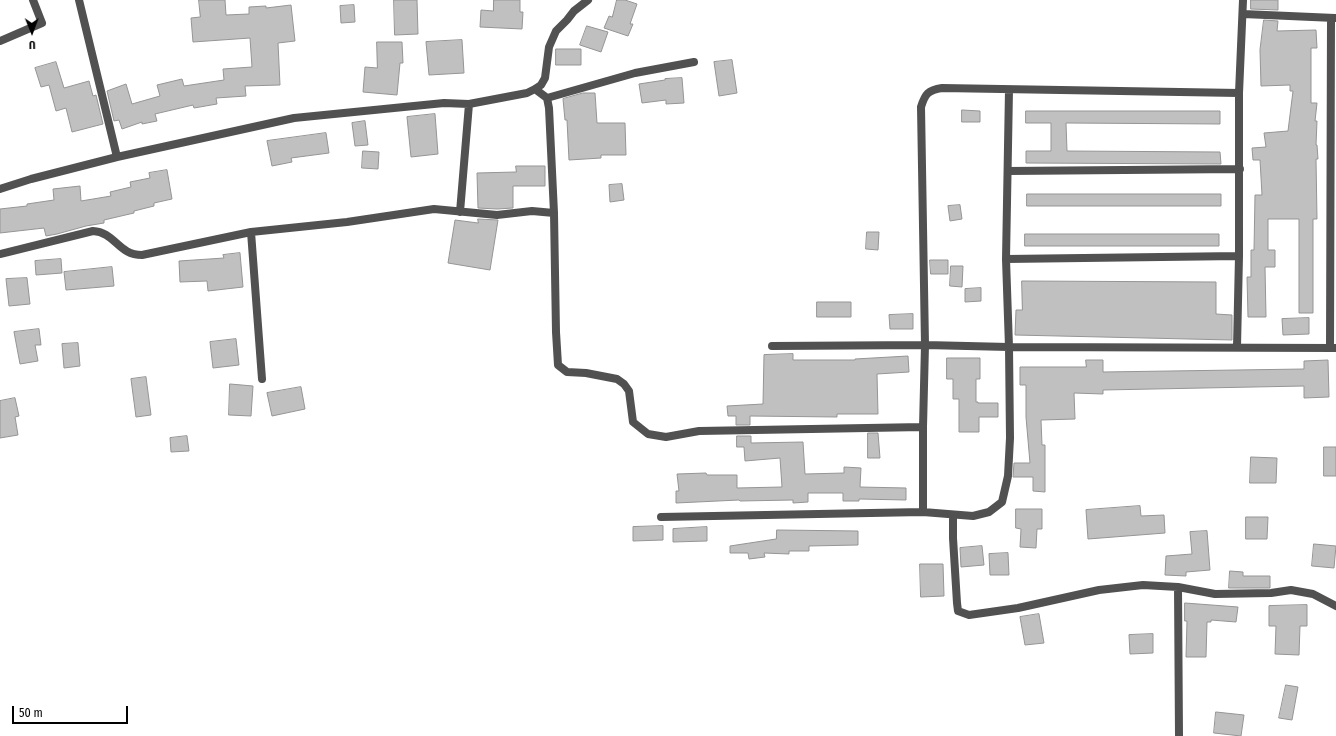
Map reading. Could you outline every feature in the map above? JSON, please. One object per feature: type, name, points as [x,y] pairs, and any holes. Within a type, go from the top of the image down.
[{"type":"street","points":[[0,41],[42,23],[33,0]]},
{"type":"street","points":[[79,0],[117,157]]},
{"type":"street","points":[[0,189],[31,179],[117,157],[294,118],[444,104],[468,104],[527,93],[541,85],[545,78],[549,48],[556,31],[568,20],[574,11],[588,0]]},
{"type":"street","points":[[1237,347],[1240,169],[1239,93],[1243,0]]},
{"type":"street","points":[[772,346],[924,345],[1009,347],[1333,348],[1333,18],[1243,14]]},
{"type":"street","points":[[546,98],[635,73],[694,62]]},
{"type":"street","points":[[923,512],[924,345],[921,107],[924,97],[932,89],[942,88],[1239,93]]},
{"type":"street","points":[[535,89],[546,98],[549,108],[554,213],[558,365],[567,372],[586,373],[617,380],[624,384],[629,391],[632,422],[648,434],[666,437],[699,431],[923,427]]},
{"type":"street","points":[[661,517],[923,512],[973,516],[989,512],[1002,502],[1008,476],[1009,453],[1009,347],[1006,259],[1009,90]]},
{"type":"street","points":[[460,212],[468,104]]},
{"type":"street","points":[[1008,171],[1240,169]]},
{"type":"street","points":[[0,254],[93,230],[101,231],[127,252],[134,255],[142,255],[251,232],[347,222],[434,209],[497,215],[532,211],[554,213]]},
{"type":"street","points":[[251,232],[262,379]]},
{"type":"street","points":[[1006,259],[1239,256]]},
{"type":"street","points":[[953,514],[953,538],[958,612],[969,615],[1018,608],[1099,590],[1143,585],[1178,587],[1215,594],[1272,593],[1291,590],[1313,594],[1336,606]]},
{"type":"street","points":[[1178,587],[1180,736]]},
{"type":"building","points":[[199,0],[225,0],[226,15],[249,14],[249,7],[266,6],[266,8],[291,5],[295,41],[278,43],[280,85],[245,86],[246,96],[216,98],[217,104],[194,108],[193,105],[155,114],[157,121],[142,124],[142,122],[122,129],[119,120],[114,121],[107,91],[126,84],[132,104],[160,96],[157,85],[182,79],[184,86],[224,80],[223,69],[252,67],[250,38],[193,42],[191,18],[200,17]]},
{"type":"building","points":[[394,0],[417,0],[418,34],[395,35]]},
{"type":"building","points":[[494,0],[520,0],[520,12],[523,12],[522,29],[480,27],[481,10],[493,11]]},
{"type":"building","points":[[617,0],[625,0],[637,4],[630,24],[633,24],[628,36],[604,28],[609,16],[612,17]]},
{"type":"building","points":[[1251,0],[1278,0],[1278,10],[1251,9]]},
{"type":"building","points":[[354,5],[355,22],[341,23],[340,6]]},
{"type":"building","points":[[1264,20],[1278,21],[1277,31],[1316,30],[1317,48],[1311,48],[1311,103],[1317,103],[1315,121],[1317,121],[1316,145],[1318,159],[1316,159],[1317,219],[1313,219],[1313,313],[1299,313],[1299,219],[1268,219],[1268,250],[1275,250],[1275,267],[1265,267],[1266,317],[1248,317],[1247,277],[1251,277],[1251,250],[1254,250],[1255,195],[1262,195],[1260,160],[1253,160],[1252,148],[1266,147],[1264,133],[1288,131],[1293,91],[1290,91],[1290,85],[1261,86],[1260,50]]},
{"type":"building","points":[[587,26],[608,32],[601,52],[580,45]]},
{"type":"building","points":[[462,40],[464,73],[429,75],[426,42]]},
{"type":"building","points":[[377,42],[402,42],[403,63],[400,63],[397,95],[363,92],[365,67],[377,68]]},
{"type":"building","points":[[556,49],[581,49],[581,65],[556,65]]},
{"type":"building","points":[[732,60],[737,93],[719,96],[714,62]]},
{"type":"building","points":[[56,62],[64,88],[89,81],[93,96],[96,95],[103,124],[72,132],[66,108],[56,111],[49,85],[41,87],[35,68]]},
{"type":"building","points":[[682,78],[684,103],[666,104],[666,100],[642,103],[639,84],[665,79]]},
{"type":"building","points":[[583,93],[595,93],[597,123],[625,123],[626,155],[601,155],[601,158],[569,160],[567,120],[565,120],[563,99]]},
{"type":"building","points":[[962,110],[980,111],[980,122],[962,122]]},
{"type":"building","points":[[1026,111],[1220,111],[1220,124],[1066,123],[1067,151],[1220,152],[1221,164],[1026,163],[1026,151],[1051,151],[1051,123],[1026,123]]},
{"type":"building","points":[[435,114],[438,154],[411,157],[407,117]]},
{"type":"building","points":[[365,121],[368,145],[355,146],[352,123]]},
{"type":"building","points":[[326,133],[329,153],[291,158],[292,162],[272,166],[267,141]]},
{"type":"building","points":[[363,151],[379,152],[378,169],[362,168]]},
{"type":"building","points":[[516,166],[545,166],[545,186],[513,186],[513,208],[478,208],[477,173],[516,172]]},
{"type":"building","points":[[167,170],[172,199],[154,203],[154,206],[134,211],[134,213],[104,220],[104,223],[46,236],[44,228],[0,233],[0,209],[27,206],[27,204],[54,200],[53,189],[80,186],[81,201],[111,196],[110,192],[131,187],[130,182],[150,178],[149,173]]},
{"type":"building","points":[[622,184],[624,200],[610,202],[609,185]]},
{"type":"building","points":[[1027,194],[1221,194],[1221,206],[1027,206]]},
{"type":"building","points":[[960,205],[962,219],[950,221],[948,206]]},
{"type":"building","points":[[478,219],[498,220],[490,270],[448,263],[455,220],[478,223]]},
{"type":"building","points":[[867,232],[879,232],[878,250],[866,249]]},
{"type":"building","points":[[1025,234],[1219,234],[1219,246],[1025,246]]},
{"type":"building","points":[[240,253],[243,287],[208,291],[207,281],[180,282],[179,261],[224,258],[223,255]]},
{"type":"building","points":[[61,259],[62,273],[36,275],[35,261]]},
{"type":"building","points":[[930,260],[948,260],[948,274],[931,274]]},
{"type":"building","points":[[951,266],[963,266],[962,287],[950,286]]},
{"type":"building","points":[[112,267],[114,286],[66,290],[64,272]]},
{"type":"building","points":[[27,278],[30,304],[9,306],[6,279]]},
{"type":"building","points":[[1022,281],[1216,282],[1216,314],[1232,315],[1232,340],[1015,335],[1016,310],[1022,310]]},
{"type":"building","points":[[981,288],[981,301],[965,302],[965,289]]},
{"type":"building","points":[[817,302],[851,302],[851,317],[817,317]]},
{"type":"building","points":[[913,314],[913,329],[890,329],[889,315]]},
{"type":"building","points":[[1309,318],[1309,334],[1283,335],[1282,319]]},
{"type":"building","points":[[39,329],[41,345],[35,345],[38,361],[20,364],[14,332]]},
{"type":"building","points":[[236,339],[239,365],[213,368],[210,342]]},
{"type":"building","points":[[78,343],[80,366],[64,368],[62,344]]},
{"type":"building","points":[[793,354],[793,360],[855,360],[908,356],[909,372],[877,374],[878,414],[837,414],[837,417],[750,416],[750,425],[736,425],[736,416],[728,416],[727,406],[763,404],[764,355]]},
{"type":"building","points":[[947,358],[980,358],[980,379],[976,379],[976,402],[998,403],[998,417],[979,417],[979,432],[959,432],[959,399],[953,399],[953,379],[947,379]]},
{"type":"building","points":[[1086,360],[1103,360],[1103,372],[1304,369],[1304,361],[1328,360],[1329,397],[1304,398],[1304,386],[1103,390],[1103,394],[1074,393],[1075,419],[1041,420],[1042,445],[1045,445],[1045,492],[1033,491],[1033,477],[1013,477],[1014,463],[1030,463],[1026,417],[1026,385],[1020,385],[1020,367],[1086,367]]},
{"type":"building","points":[[146,377],[151,415],[136,417],[131,379]]},
{"type":"building","points":[[230,384],[253,386],[251,416],[229,415]]},
{"type":"building","points":[[301,387],[305,409],[272,416],[267,393]]},
{"type":"building","points":[[15,398],[19,416],[15,417],[18,435],[0,438],[0,401]]},
{"type":"building","points":[[868,433],[878,433],[880,458],[868,458]]},
{"type":"building","points":[[187,436],[189,451],[171,452],[170,438]]},
{"type":"building","points":[[737,436],[751,436],[751,443],[803,442],[805,474],[844,473],[844,467],[861,468],[860,487],[906,488],[906,500],[859,499],[859,501],[843,501],[843,493],[808,493],[808,502],[793,503],[793,500],[739,500],[676,503],[676,491],[679,491],[677,474],[706,473],[707,475],[737,475],[737,488],[782,487],[780,458],[745,461],[744,447],[737,447]]},
{"type":"building","points":[[1324,447],[1336,447],[1336,476],[1324,476]]},
{"type":"building","points":[[1251,457],[1277,458],[1276,483],[1250,483]]},
{"type":"building","points":[[1140,506],[1141,516],[1164,515],[1165,533],[1088,539],[1086,510]]},
{"type":"building","points":[[1016,509],[1042,509],[1042,529],[1037,529],[1036,548],[1020,547],[1021,529],[1016,528]]},
{"type":"building","points":[[1246,517],[1268,517],[1267,539],[1246,539]]},
{"type":"building","points":[[663,526],[663,540],[633,541],[633,527]]},
{"type":"building","points":[[707,527],[707,541],[673,542],[673,529]]},
{"type":"building","points":[[777,530],[858,531],[858,545],[809,546],[809,551],[789,551],[789,554],[764,553],[765,557],[749,559],[748,553],[730,553],[730,546],[776,539]]},
{"type":"building","points":[[1207,531],[1210,570],[1186,572],[1186,576],[1165,575],[1166,556],[1192,554],[1190,532]]},
{"type":"building","points":[[1314,544],[1336,546],[1334,568],[1312,566]]},
{"type":"building","points":[[982,546],[984,565],[961,567],[960,548]]},
{"type":"building","points":[[1008,553],[1009,575],[990,575],[989,554]]},
{"type":"building","points":[[920,564],[943,564],[944,596],[921,597]]},
{"type":"building","points":[[1230,571],[1243,572],[1243,576],[1270,576],[1270,588],[1229,588]]},
{"type":"building","points":[[1185,603],[1238,607],[1236,622],[1211,620],[1211,622],[1207,622],[1206,657],[1186,657],[1187,621],[1185,621]]},
{"type":"building","points":[[1307,605],[1307,626],[1300,626],[1299,655],[1275,654],[1276,626],[1269,626],[1269,606]]},
{"type":"building","points":[[1039,614],[1044,643],[1025,645],[1020,617]]},
{"type":"building","points":[[1153,634],[1153,653],[1130,654],[1129,635]]},
{"type":"building","points":[[1286,685],[1298,687],[1292,720],[1279,718]]},
{"type":"building","points":[[1216,712],[1244,715],[1241,736],[1214,733]]}]
